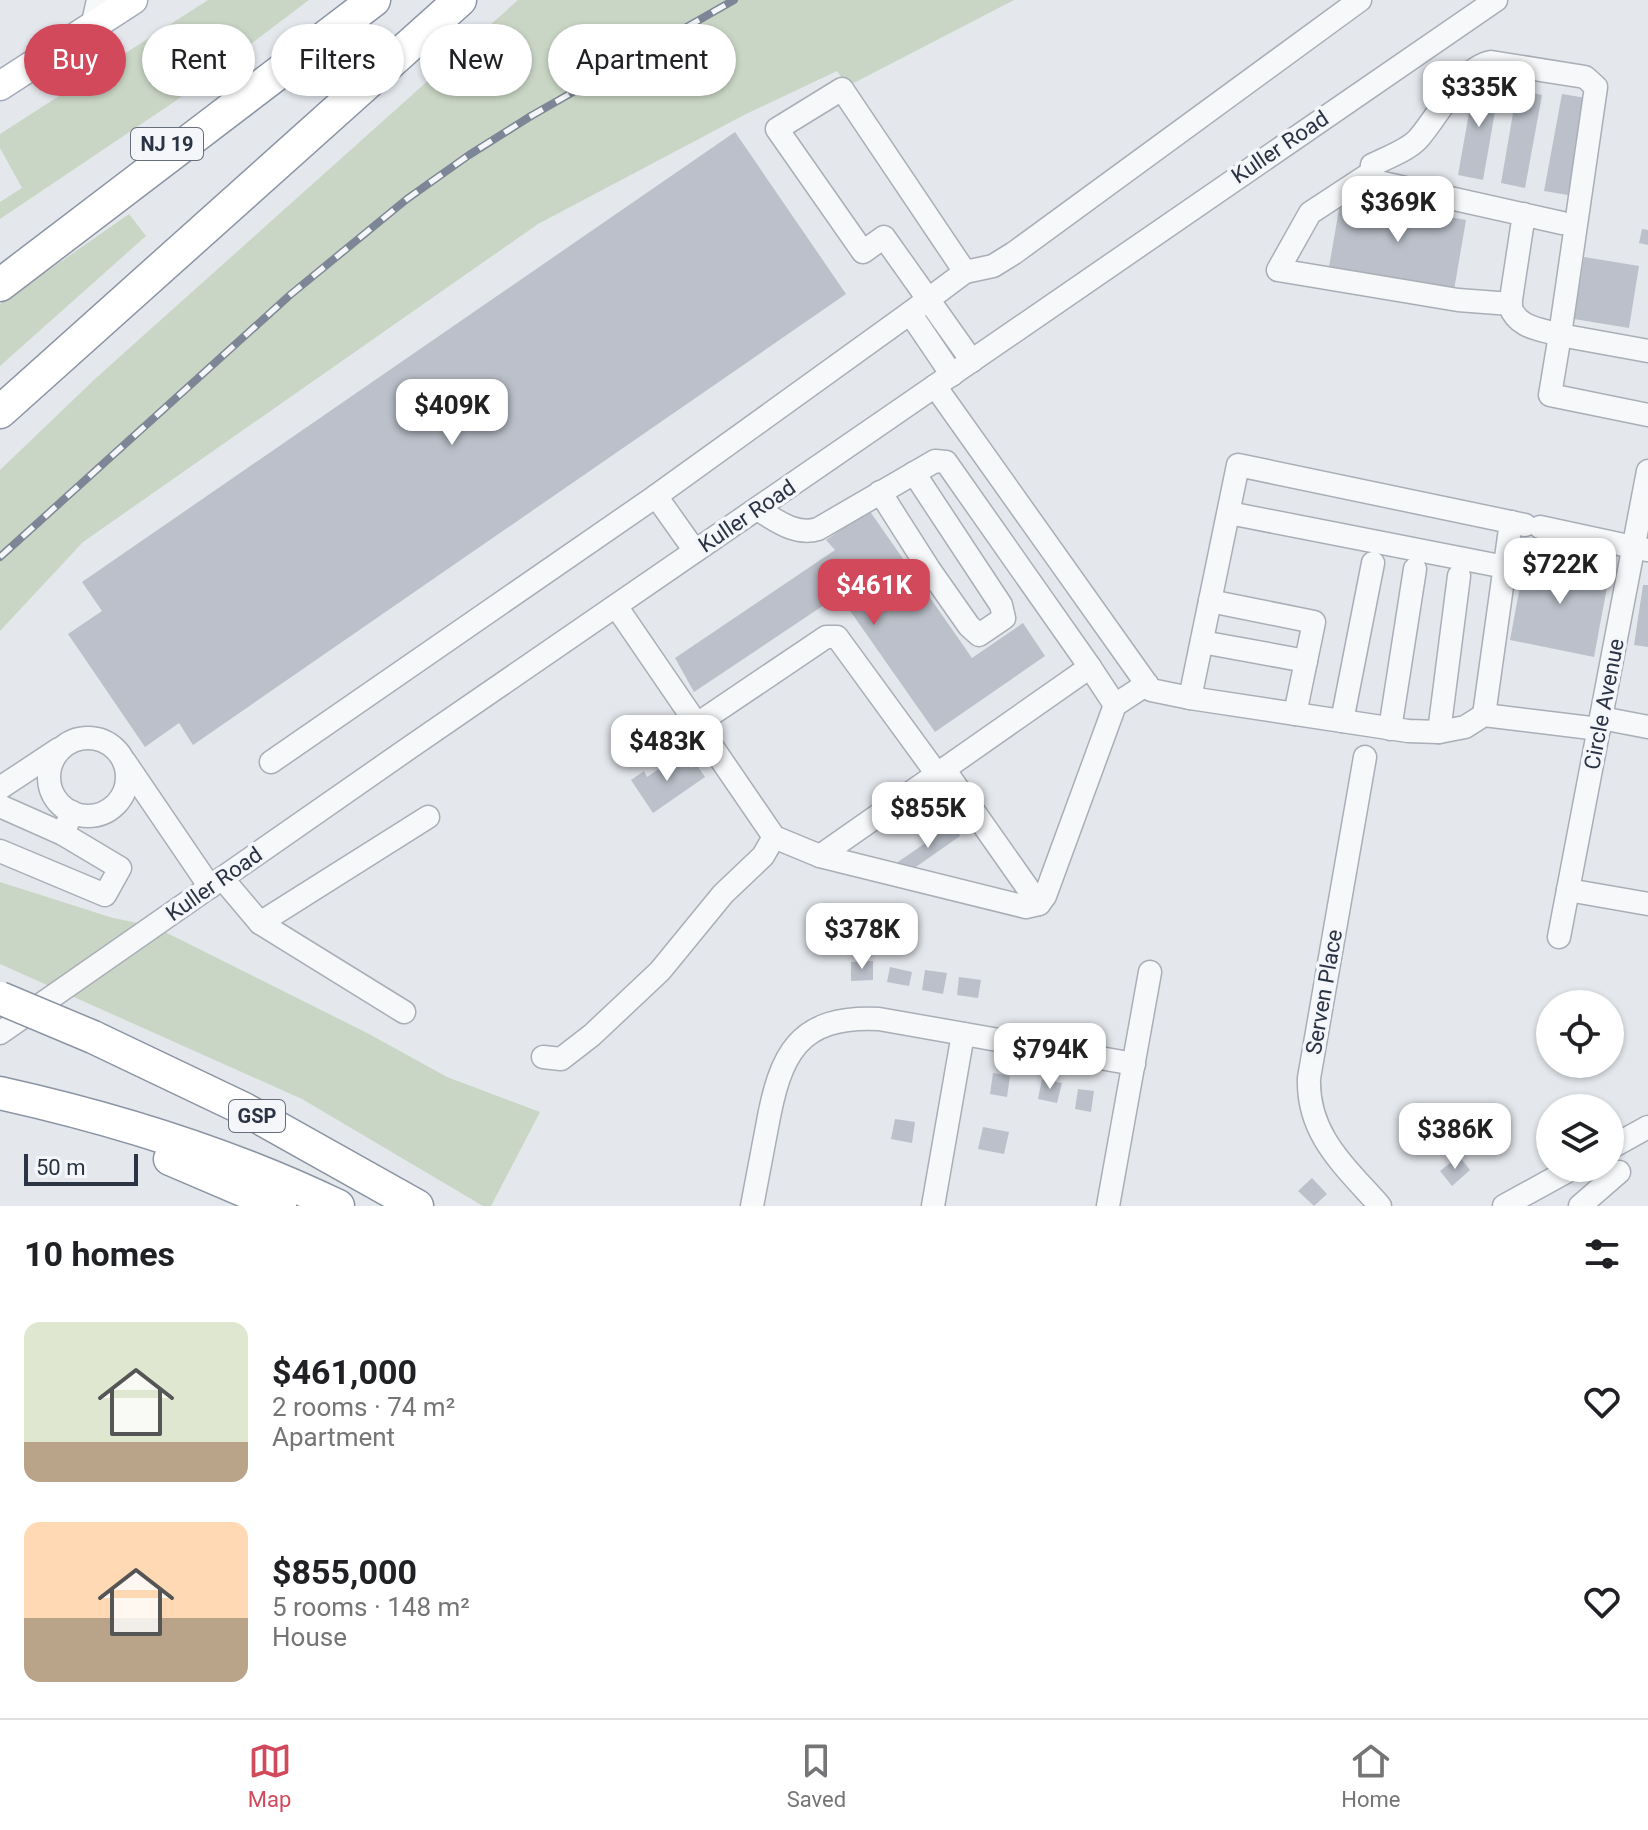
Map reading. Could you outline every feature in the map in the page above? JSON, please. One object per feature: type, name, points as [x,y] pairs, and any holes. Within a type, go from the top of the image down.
[{"type":"highway","name":"NJ 19","points":[[342,24],[374,0]]},
{"type":"highway","points":[[0,412],[460,0]]},
{"type":"highway","name":"NJ 19","points":[[0,258],[271,73]]},
{"type":"highway","points":[[0,285],[271,78]]},
{"type":"highway","points":[[0,438],[240,198]]},
{"type":"highway","name":"GSP","points":[[0,998],[184,1079],[295,1136],[417,1206]]},
{"type":"highway","points":[[14,1096],[280,1206]]},
{"type":"highway","name":"GSP","points":[[14,1096],[113,1120],[190,1145],[338,1206]]},
{"type":"highway","points":[[295,1136],[445,1206]]},
{"type":"main road","points":[[0,86],[95,13],[133,0]]},
{"type":"street","points":[[271,762],[656,496],[965,272],[993,266],[1026,246],[1360,0]]},
{"type":"street","name":"Kuller Road","points":[[0,1033],[1496,0]]},
{"type":"street","points":[[1562,223],[1374,181],[1372,165],[1416,142],[1444,103],[1480,63],[1491,62],[1585,77],[1596,87],[1550,395],[1648,415]]},
{"type":"street","points":[[965,272],[842,89],[777,129],[863,252],[884,237],[919,306],[944,380],[1151,690],[1390,729],[1439,732],[1465,727],[1484,715],[1648,727]]},
{"type":"street","points":[[1371,173],[1310,213],[1278,270],[1458,300],[1511,304]]},
{"type":"street","points":[[1524,214],[1511,304],[1514,316],[1523,324],[1560,335],[1648,351]]},
{"type":"street","points":[[919,306],[972,361]]},
{"type":"street","points":[[757,509],[806,533],[935,461],[946,462],[1115,705]]},
{"type":"street","points":[[1190,698],[1238,465],[1641,549]]},
{"type":"street","name":"Circle Avenue","points":[[1559,937],[1600,724],[1641,549],[1648,471]]},
{"type":"street","points":[[880,492],[929,569],[969,626],[979,635],[1004,618],[1001,605],[914,473]]},
{"type":"street","points":[[656,496],[695,551]]},
{"type":"street","points":[[1229,513],[1505,567]]},
{"type":"street","points":[[1484,715],[1505,567],[1525,525]]},
{"type":"street","points":[[1342,721],[1373,563]]},
{"type":"street","points":[[1390,729],[1415,569]]},
{"type":"street","points":[[1439,732],[1459,576]]},
{"type":"street","points":[[1210,601],[1314,622],[1295,714]]},
{"type":"street","points":[[616,606],[774,837],[820,856],[1026,907],[1039,904],[1045,896],[1115,705],[1147,684]]},
{"type":"street","points":[[697,724],[826,637],[837,637],[1039,904]]},
{"type":"street","points":[[1202,642],[1306,661]]},
{"type":"street","points":[[820,856],[1090,667]]},
{"type":"street","points":[[0,788],[69,743],[92,738],[104,741],[122,758],[216,882],[260,923],[404,1012]]},
{"type":"street","points":[[69,743],[53,760],[49,773],[50,787],[56,799],[72,812],[91,815],[115,805],[123,794],[126,781],[122,758]]},
{"type":"street","name":"Serven Place","points":[[1365,757],[1309,1078],[1309,1093],[1315,1123],[1322,1138],[1380,1206]]},
{"type":"street","points":[[0,806],[63,834],[120,868],[105,895],[0,851]]},
{"type":"street","points":[[63,834],[72,812]]},
{"type":"street","points":[[260,923],[428,817]]},
{"type":"street","points":[[543,1057],[561,1059],[592,1035],[660,971],[723,894],[763,856],[774,837]]},
{"type":"street","points":[[1568,890],[1648,904]]},
{"type":"street","points":[[1108,1206],[1150,972]]},
{"type":"street","points":[[752,1206],[776,1081],[788,1056],[805,1037],[840,1020],[879,1019],[1134,1064]]},
{"type":"street","points":[[933,1206],[963,1034]]},
{"type":"street","points":[[1624,1140],[1648,1127]]},
{"type":"street","points":[[1509,1205],[1549,1182]]},
{"type":"street","points":[[1580,1206],[1608,1182]]},
{"type":"green space","points":[[208,0],[309,0],[277,24],[271,24],[271,29],[255,41],[255,24],[171,24]]},
{"type":"green space","points":[[518,0],[1014,0],[848,86],[837,71],[746,114],[538,224],[83,542],[0,631],[0,470],[96,378],[420,88],[420,96],[532,96],[532,24],[491,24]]},
{"type":"green space","points":[[142,43],[142,96],[182,96],[0,219],[0,202],[22,188],[0,148],[0,134],[59,96],[126,96],[126,53]]},
{"type":"green space","points":[[129,214],[146,236],[0,366],[0,304]]},
{"type":"green space","points":[[0,882],[113,918],[153,926],[369,1034],[447,1077],[540,1112],[491,1206],[483,1206],[302,1099],[0,964]]},
{"type":"building","points":[[1475,79],[1500,83],[1483,180],[1458,175]]},
{"type":"building","points":[[1517,90],[1542,95],[1525,188],[1501,183]]},
{"type":"building","points":[[1562,94],[1586,98],[1568,195],[1544,191]]},
{"type":"building","points":[[735,132],[846,294],[193,745],[179,723],[145,747],[68,634],[102,611],[82,582]]},
{"type":"building","points":[[1341,198],[1466,220],[1454,290],[1329,267]]},
{"type":"building","points":[[1642,229],[1648,230],[1648,245],[1639,243]]},
{"type":"building","points":[[1584,257],[1639,266],[1629,328],[1574,319]]},
{"type":"building","points":[[869,510],[972,658],[1023,623],[1045,656],[935,732],[839,595],[694,692],[675,658],[835,550],[826,540]]},
{"type":"building","points":[[1526,554],[1610,571],[1594,657],[1510,640]]},
{"type":"building","points":[[1643,585],[1648,585],[1648,647],[1634,645]]},
{"type":"building","points":[[681,754],[691,768],[696,764],[705,777],[653,813],[631,780],[644,771],[647,777]]},
{"type":"building","points":[[953,824],[960,836],[903,876],[895,864]]},
{"type":"building","points":[[873,961],[873,980],[851,981],[851,962]]},
{"type":"building","points":[[890,967],[912,972],[909,986],[887,982]]},
{"type":"building","points":[[925,970],[947,973],[943,994],[922,990]]},
{"type":"building","points":[[959,977],[981,980],[978,998],[957,995]]},
{"type":"building","points":[[993,1073],[1010,1076],[1007,1097],[990,1094]]},
{"type":"building","points":[[1042,1079],[1062,1083],[1057,1103],[1038,1099]]},
{"type":"building","points":[[1078,1089],[1094,1091],[1091,1112],[1075,1109]]},
{"type":"building","points":[[895,1119],[915,1122],[912,1143],[891,1139]]},
{"type":"building","points":[[983,1127],[1009,1132],[1004,1154],[978,1149]]},
{"type":"building","points":[[1459,1156],[1470,1170],[1452,1186],[1440,1171]]},
{"type":"building","points":[[1312,1178],[1327,1194],[1314,1206],[1298,1191]]},
{"type":"railway","points":[[0,557],[290,295],[407,199],[531,116],[734,0]]}]
